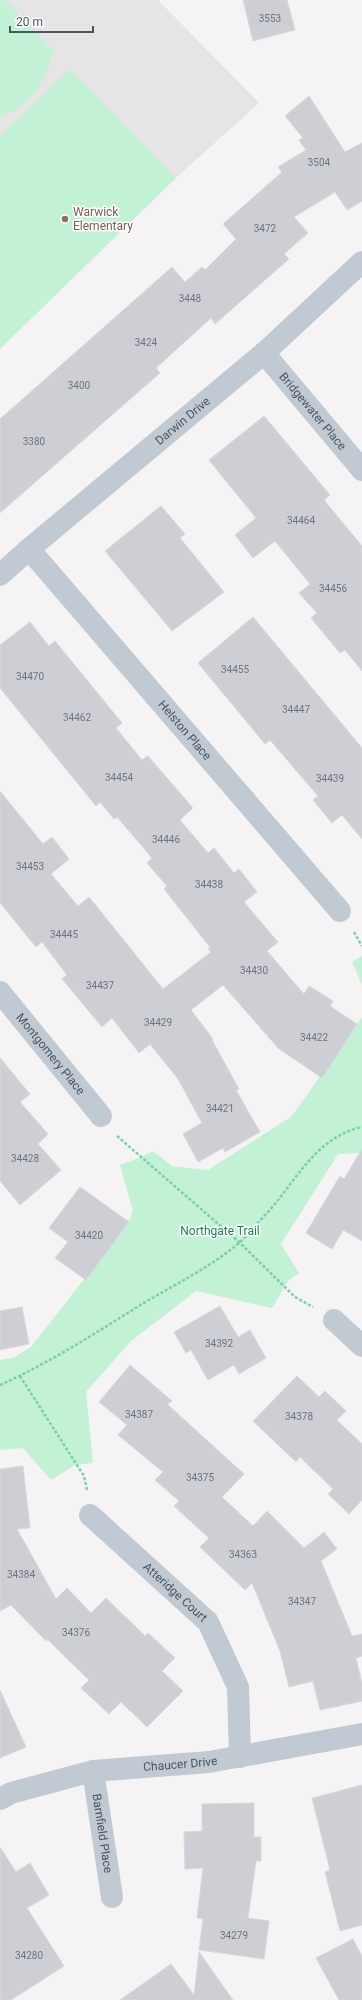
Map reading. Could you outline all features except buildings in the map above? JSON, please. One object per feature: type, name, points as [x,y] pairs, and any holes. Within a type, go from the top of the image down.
[{"type":"street","name":"Darwin Drive","points":[[0,575],[29,549],[264,353],[362,262]]},
{"type":"street","name":"Bridgewater Place","points":[[264,353],[362,470]]},
{"type":"street","name":"Helston Place","points":[[29,549],[340,911]]},
{"type":"street","name":"Montgomery Place","points":[[0,992],[101,1116]]},
{"type":"street","points":[[334,1320],[362,1346]]},
{"type":"street","name":"Atteridge Court","points":[[90,1515],[208,1622],[238,1687],[240,1758]]},
{"type":"street","name":"Chaucer Drive","points":[[0,1799],[11,1793],[93,1771],[209,1762],[240,1758],[362,1734]]},
{"type":"street","name":"Barnfield Place","points":[[93,1771],[112,1897]]},
{"type":"path","points":[[101,1116],[109,1130],[239,1242],[295,1296],[334,1320]]},
{"type":"path","points":[[0,1385],[20,1376],[105,1328],[134,1309],[191,1276],[239,1242],[284,1193],[309,1159],[324,1145],[339,1136],[362,1127]]},
{"type":"path","points":[[20,1376],[84,1476],[90,1515]]},
{"type":"shaded area","name":"Warwick Elementary","points":[[0,0],[158,0],[259,103],[0,336]]},
{"type":"green space","points":[[0,0],[5,0],[53,50],[47,71],[42,81],[29,99],[11,112],[0,116]]},
{"type":"green space","points":[[70,69],[176,178],[0,349],[0,136]]},
{"type":"green space","points":[[362,956],[362,985],[352,962]]},
{"type":"green space","name":"Northgate Trail","points":[[362,1017],[362,1153],[338,1154],[281,1244],[299,1273],[288,1281],[272,1308],[196,1291],[131,1341],[86,1392],[93,1463],[75,1465],[51,1480],[23,1448],[0,1450],[0,1360],[13,1358],[31,1347],[128,1223],[133,1211],[120,1165],[153,1151],[172,1166],[208,1170],[292,1116]]},
{"type":"place","name":"Warwick Elementary","points":[[65,219]]}]
